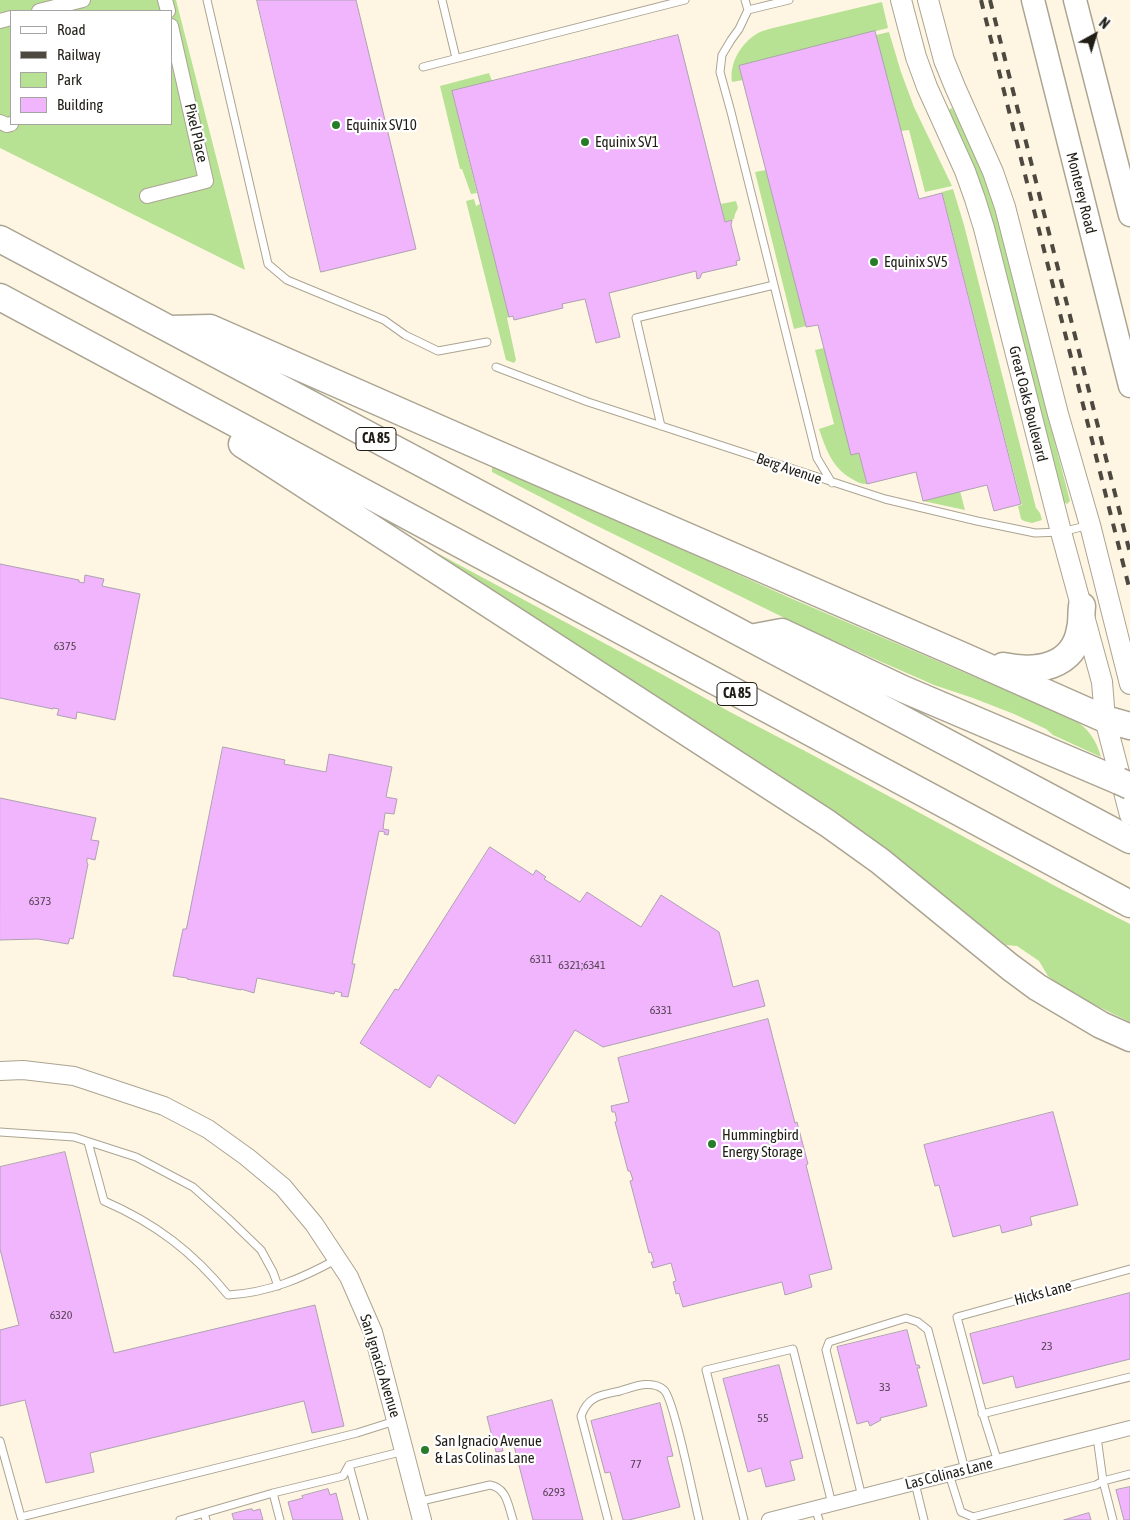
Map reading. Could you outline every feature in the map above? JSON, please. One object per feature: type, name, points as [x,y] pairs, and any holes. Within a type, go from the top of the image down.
[{"type":"highway","name":"CA 85","points":[[0,239],[1130,840]]},
{"type":"highway","name":"CA 85","points":[[0,297],[1130,904]]},
{"type":"highway","points":[[170,329],[210,328],[1105,719],[1130,726]]},
{"type":"highway","points":[[209,409],[244,446],[827,823],[880,861],[1036,987],[1101,1025],[1130,1038]]},
{"type":"highway","points":[[963,656],[1015,668],[1035,669],[1052,665],[1071,652],[1077,641],[1082,606]]},
{"type":"highway","points":[[750,638],[782,632],[903,689],[1130,786]]},
{"type":"main road","name":"Great Oaks Boulevard","points":[[901,0],[916,57],[927,87],[976,199],[1061,532],[1102,682],[1105,719],[1130,816]]},
{"type":"main road","points":[[910,0],[916,4],[919,15],[935,29]]},
{"type":"main road","name":"Great Oaks Boulevard","points":[[928,0],[944,60],[984,151],[1005,207],[1056,405],[1090,525],[1130,684]]},
{"type":"main road","name":"Monterey Road","points":[[1033,0],[1130,386]]},
{"type":"main road","points":[[1075,0],[1130,215]]},
{"type":"street","points":[[43,10],[83,0]]},
{"type":"street","name":"Pixel Place","points":[[147,196],[206,181],[177,81],[172,35]]},
{"type":"street","name":"San Ignacio Avenue","points":[[0,1071],[23,1070],[74,1076],[164,1106],[208,1129],[247,1157],[283,1187],[314,1224],[349,1277],[373,1332],[422,1520]]},
{"type":"street","name":"Las Colinas Lane","points":[[769,1520],[817,1514],[832,1504],[1130,1428]]},
{"type":"lane","points":[[207,0],[268,264],[288,280],[384,320],[405,334],[438,351],[487,342]]},
{"type":"lane","points":[[442,0],[456,58]]},
{"type":"lane","points":[[423,67],[685,0]]},
{"type":"lane","points":[[745,0],[748,10],[739,30],[722,55],[720,72],[817,458],[832,483]]},
{"type":"lane","points":[[748,10],[789,0]]},
{"type":"lane","points":[[661,426],[636,318],[774,285]]},
{"type":"lane","name":"Berg Avenue","points":[[496,367],[588,402],[885,499],[1035,533],[1061,532],[1090,525]]},
{"type":"lane","points":[[0,1132],[74,1137],[136,1157],[193,1187],[230,1218],[261,1250],[278,1286]]},
{"type":"lane","points":[[88,1142],[104,1201],[148,1223],[170,1239],[188,1253],[228,1295],[241,1294],[298,1280],[337,1259]]},
{"type":"lane","name":"Hicks Lane","points":[[982,1414],[957,1317],[1130,1269]]},
{"type":"lane","points":[[862,1496],[826,1350],[829,1342],[906,1318],[918,1322],[928,1330],[965,1470]]},
{"type":"lane","points":[[744,1520],[706,1370],[792,1348],[832,1504]]},
{"type":"lane","points":[[998,1462],[982,1414],[1130,1377]]},
{"type":"lane","points":[[608,1520],[581,1416],[584,1408],[597,1396],[646,1384],[664,1390],[668,1396],[699,1520]]},
{"type":"lane","points":[[0,1441],[21,1517],[357,1433],[397,1420]]},
{"type":"lane","points":[[1097,1437],[1103,1481],[1113,1520]]},
{"type":"lane","points":[[180,1520],[205,1516],[273,1493],[343,1476],[349,1465],[405,1451]]},
{"type":"lane","points":[[349,1465],[364,1520]]},
{"type":"lane","points":[[949,1474],[963,1520]]},
{"type":"lane","points":[[961,1512],[973,1517],[1096,1486],[1103,1481],[1130,1474]]},
{"type":"lane","points":[[916,1483],[924,1520]]},
{"type":"lane","points":[[417,1502],[490,1485],[496,1486],[503,1491],[512,1520]]},
{"type":"lane","points":[[273,1493],[280,1520]]},
{"type":"green space","points":[[0,0],[176,0],[245,270],[0,148]]},
{"type":"green space","points":[[882,2],[888,28],[739,66],[743,80],[732,82],[734,61],[746,42],[758,33],[771,28]]},
{"type":"green space","points":[[889,32],[914,107],[952,186],[925,192],[909,130],[901,131],[876,35]]},
{"type":"green space","points":[[489,73],[492,81],[452,91],[477,193],[471,194],[462,169],[460,169],[440,86]]},
{"type":"green space","points":[[952,108],[975,156],[994,205],[1070,501],[1067,504],[1063,501],[991,215],[982,188],[948,110]]},
{"type":"green space","points":[[766,170],[806,326],[794,329],[755,172]]},
{"type":"green space","points":[[953,189],[964,225],[1036,508],[1042,520],[1032,523],[1021,519],[1018,506],[1022,505],[942,192]]},
{"type":"green space","points":[[474,199],[476,206],[480,204],[509,317],[507,318],[516,360],[514,363],[506,360],[466,201]]},
{"type":"green space","points":[[736,201],[738,208],[734,219],[725,222],[721,204]]},
{"type":"green space","points":[[824,348],[859,453],[867,484],[856,481],[839,469],[827,451],[819,429],[834,424],[815,350]]},
{"type":"green space","points":[[492,464],[788,597],[1073,719],[1091,735],[1101,757],[1053,735],[1046,729],[1014,714],[934,685],[809,630],[492,472]]},
{"type":"green space","points":[[960,491],[965,510],[923,501]]},
{"type":"green space","points":[[439,554],[730,712],[1130,924],[1130,1022],[1093,1004],[1057,983],[1048,976],[1039,961],[1017,946],[1006,945],[890,854],[433,564]]},
{"type":"building","name":"Equinix SV10","points":[[257,0],[356,0],[416,249],[321,272]]},
{"type":"building","name":"Equinix SV5","points":[[875,31],[919,199],[942,193],[1021,504],[994,511],[987,485],[923,501],[916,472],[867,484],[859,453],[851,455],[818,325],[806,327],[739,66]]},
{"type":"building","name":"Equinix SV1","points":[[678,35],[725,222],[732,220],[731,225],[740,260],[736,261],[737,265],[702,273],[700,278],[697,279],[696,271],[609,293],[620,337],[596,343],[585,299],[562,304],[563,308],[514,320],[513,316],[509,317],[452,91]]},
{"type":"building","points":[[0,564],[79,580],[79,582],[84,583],[85,575],[104,579],[102,586],[140,594],[115,720],[77,712],[76,719],[57,715],[59,709],[0,698]]},
{"type":"building","points":[[223,747],[285,760],[284,764],[326,772],[329,754],[392,767],[386,797],[397,799],[394,814],[385,813],[383,829],[389,830],[388,835],[384,834],[385,832],[379,831],[352,964],[355,964],[348,997],[341,996],[342,993],[335,991],[334,994],[257,978],[254,993],[173,976],[183,929],[186,929]]},
{"type":"building","points":[[0,798],[96,818],[91,840],[99,841],[95,860],[87,858],[88,864],[73,939],[70,938],[68,944],[38,939],[0,940]]},
{"type":"building","points":[[490,847],[533,875],[536,870],[546,877],[544,879],[580,902],[587,892],[641,927],[661,895],[719,932],[733,987],[758,980],[765,1006],[603,1047],[575,1030],[515,1124],[438,1075],[430,1088],[360,1043],[395,989],[398,990]]},
{"type":"building","name":"Hummingbird Energy Storage","points":[[768,1019],[795,1123],[797,1122],[808,1164],[806,1165],[832,1269],[809,1275],[812,1287],[785,1295],[782,1282],[683,1307],[679,1293],[676,1294],[673,1282],[676,1281],[671,1263],[653,1268],[651,1262],[654,1262],[651,1252],[649,1253],[630,1181],[633,1180],[630,1171],[628,1171],[615,1122],[617,1121],[615,1112],[612,1112],[611,1106],[629,1102],[618,1058]]},
{"type":"building","points":[[1053,1112],[1078,1205],[1030,1217],[1032,1225],[1002,1233],[1000,1225],[953,1237],[939,1185],[935,1186],[924,1145]]},
{"type":"building","points":[[65,1152],[114,1353],[315,1305],[344,1426],[312,1433],[304,1401],[90,1453],[94,1472],[46,1483],[25,1400],[0,1406],[0,1330],[19,1325],[0,1249],[0,1167]]},
{"type":"building","points":[[1130,1293],[1130,1359],[1016,1388],[1013,1376],[983,1384],[970,1334]]},
{"type":"building","points":[[907,1330],[916,1365],[919,1365],[920,1368],[917,1368],[927,1406],[880,1418],[881,1420],[870,1426],[868,1421],[857,1424],[837,1347]]},
{"type":"building","points":[[779,1365],[803,1458],[790,1461],[795,1480],[766,1487],[761,1468],[748,1472],[723,1379]]},
{"type":"building","points":[[552,1400],[583,1520],[533,1520],[513,1442],[502,1445],[503,1451],[496,1452],[487,1417]]},
{"type":"building","points":[[660,1403],[673,1456],[667,1457],[680,1507],[623,1520],[610,1472],[605,1473],[591,1421]]},
{"type":"building","points":[[1130,1487],[1130,1520],[1124,1520],[1116,1490]]},
{"type":"building","points":[[328,1489],[330,1495],[336,1493],[343,1520],[293,1520],[288,1502]]},
{"type":"building","points":[[252,1509],[253,1511],[260,1509],[263,1520],[234,1520],[232,1514]]},
{"type":"building","points":[[1089,1513],[1091,1520],[1064,1520]]},
{"type":"railway","points":[[981,0],[1130,591]]},
{"type":"railway","points":[[990,0],[1130,553]]},
{"type":"place","name":"Equinix SV10","points":[[336,125]]},
{"type":"place","name":"Equinix SV1","points":[[585,142]]},
{"type":"place","name":"Equinix SV5","points":[[874,262]]},
{"type":"place","name":"Hummingbird Energy Storage","points":[[712,1144]]},
{"type":"place","name":"San Ignacio Avenue & Las Colinas Lane","points":[[425,1450]]}]
